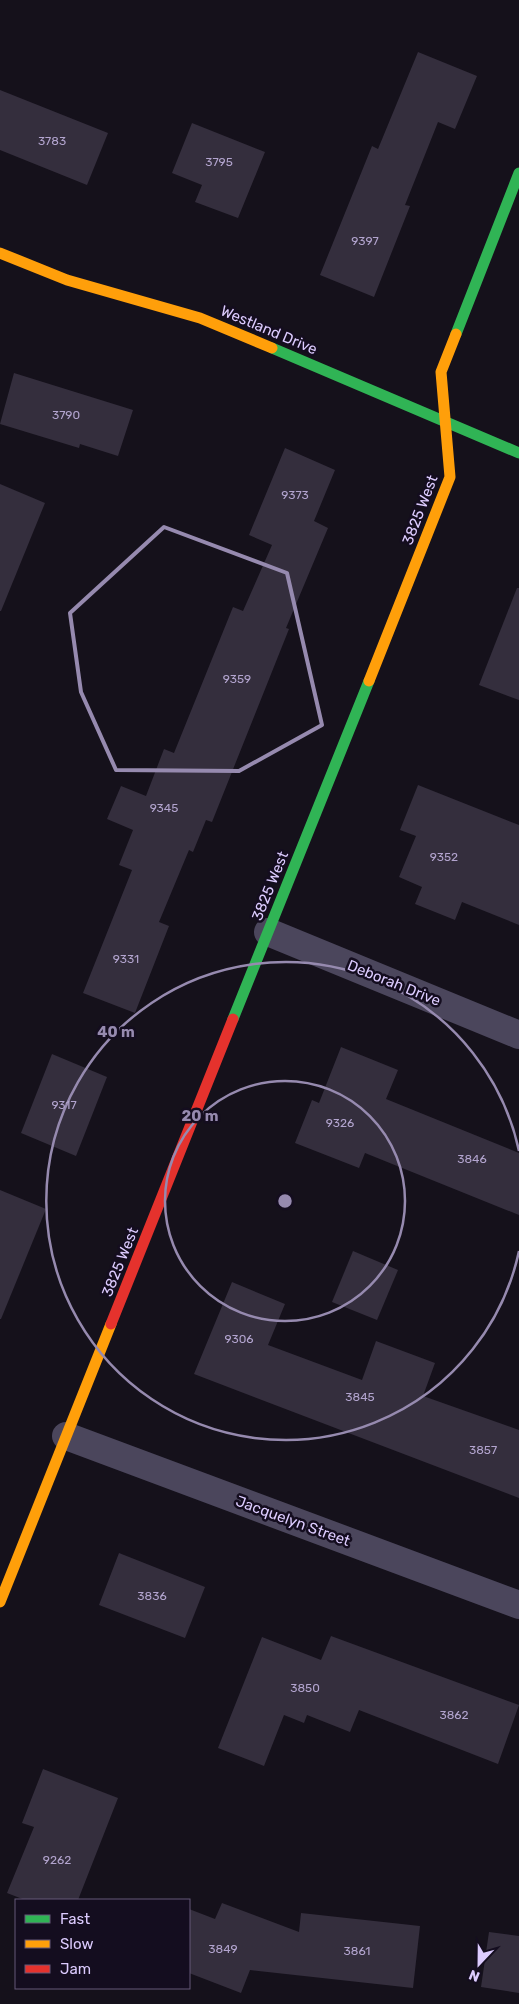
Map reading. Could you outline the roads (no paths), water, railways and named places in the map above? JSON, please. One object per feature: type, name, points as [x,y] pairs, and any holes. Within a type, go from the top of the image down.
[{"type":"street","name":"3825 West","points":[[0,1602],[450,477],[441,372],[519,173]]},
{"type":"street","name":"Westland Drive","points":[[0,253],[66,280],[200,318],[446,420],[519,453]]},
{"type":"street","name":"Deborah Drive","points":[[268,932],[519,1034]]},
{"type":"street","name":"Jacquelyn Street","points":[[66,1436],[519,1605]]}]
